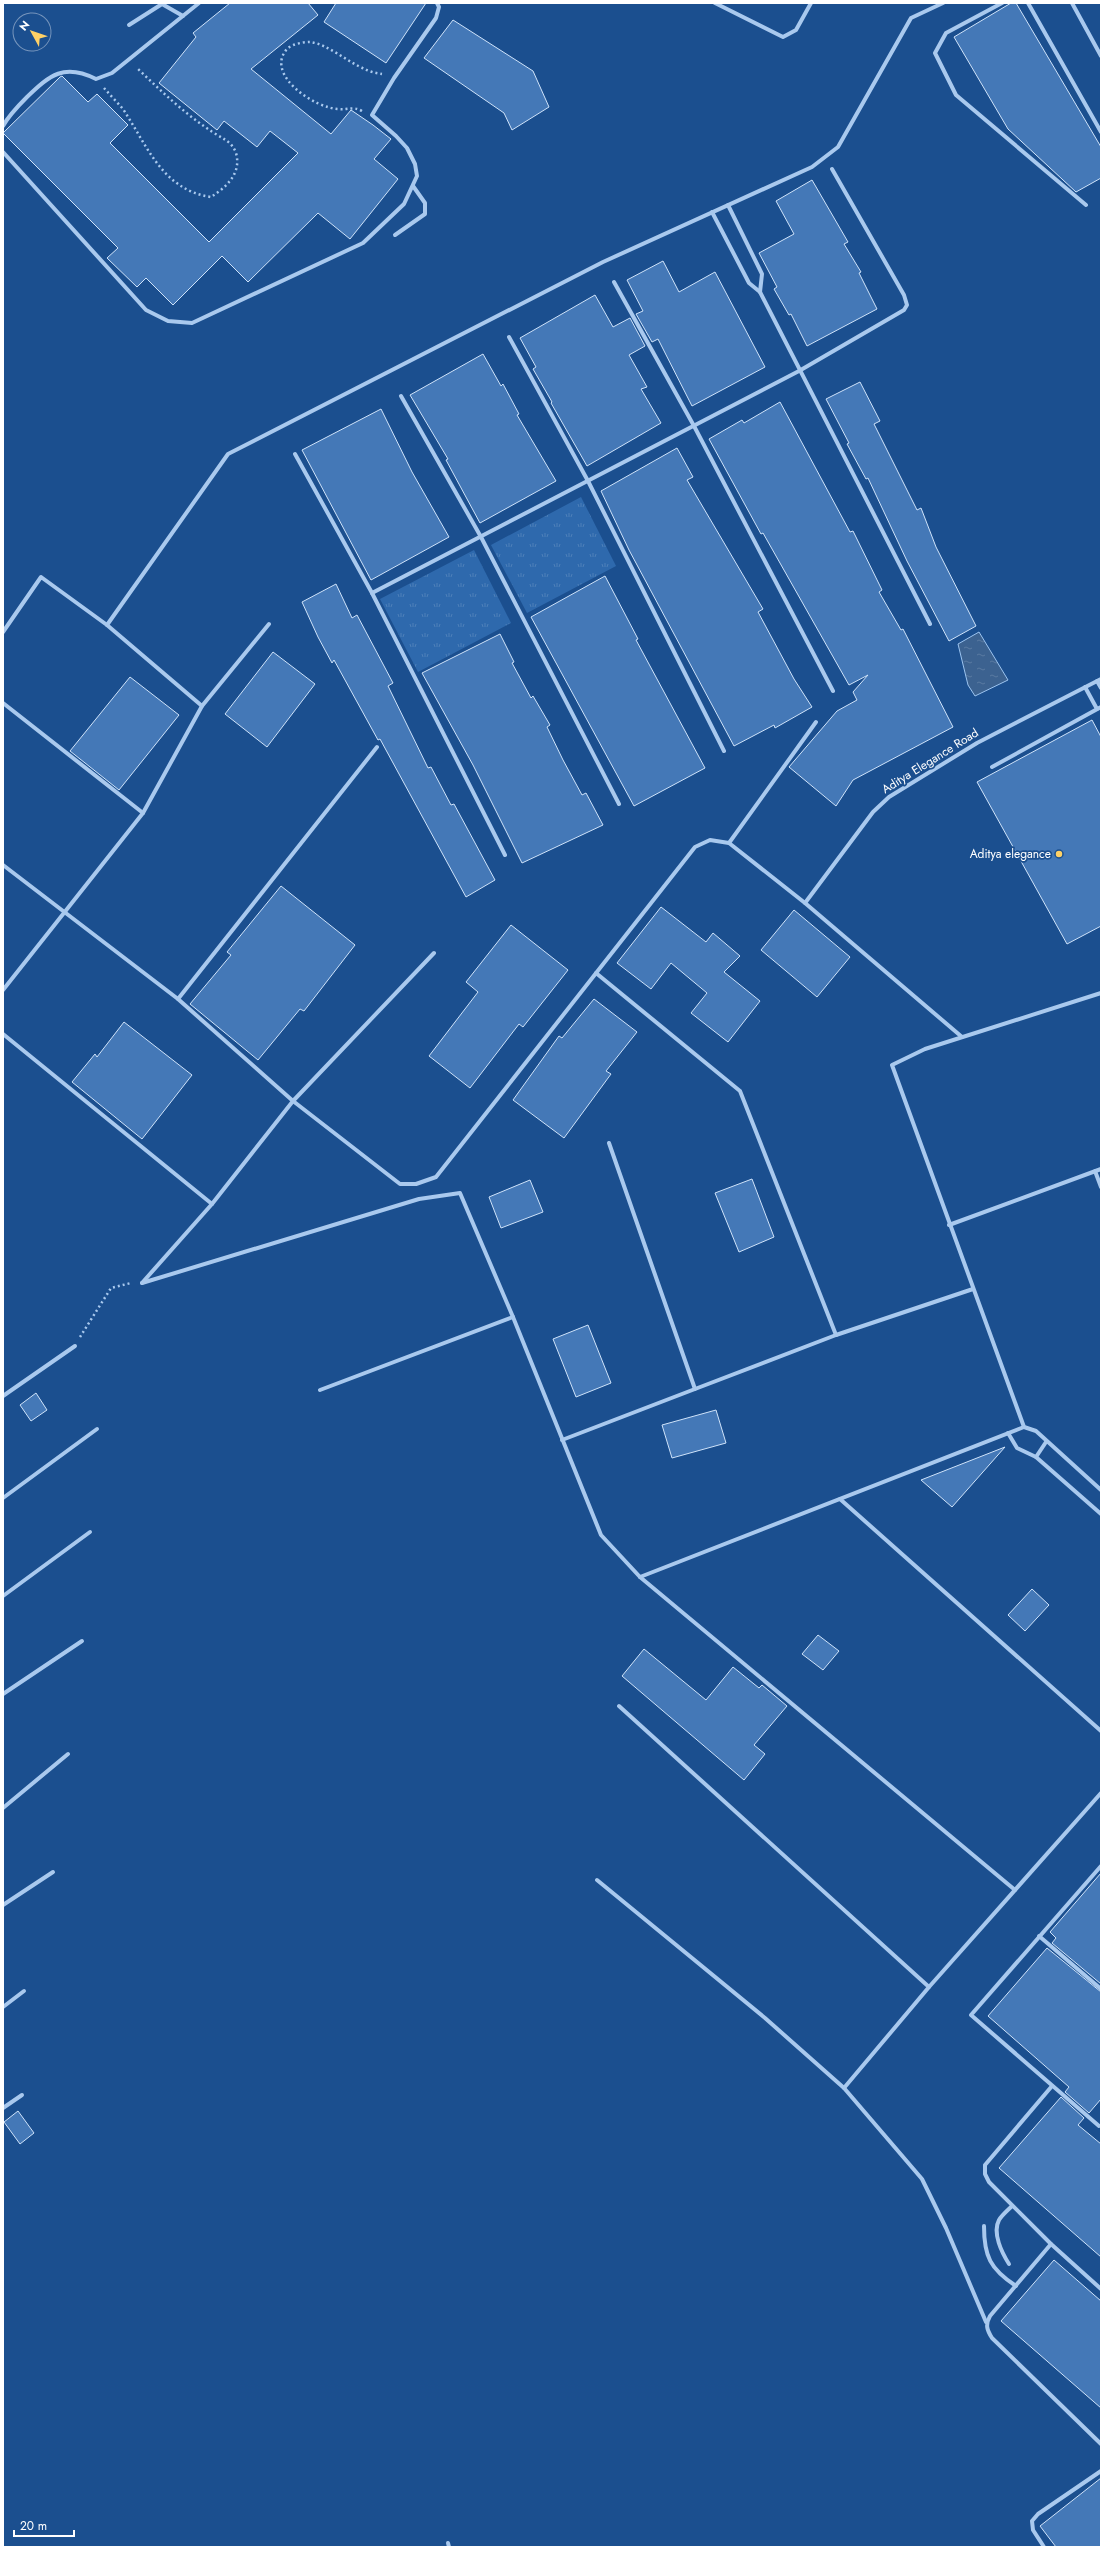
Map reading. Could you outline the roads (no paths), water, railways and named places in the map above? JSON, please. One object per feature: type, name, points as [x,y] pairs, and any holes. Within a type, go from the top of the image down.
[{"type":"street","points":[[3,126],[13,111],[47,79],[54,75],[68,71],[83,73],[96,79],[112,73],[130,61],[198,3]]},
{"type":"street","points":[[3,152],[146,310],[168,321],[192,323],[362,243],[404,204],[417,176],[415,164],[407,148],[372,115],[394,78],[436,18],[439,7],[437,3]]},
{"type":"street","points":[[715,3],[783,37],[796,30],[812,3]]},
{"type":"street","points":[[107,625],[228,454],[602,262],[812,167],[838,147],[911,18],[943,3]]},
{"type":"street","points":[[1002,3],[946,33],[935,53],[956,95],[1086,205]]},
{"type":"street","points":[[1028,3],[1101,132]]},
{"type":"street","points":[[1072,3],[1101,56]]},
{"type":"street","points":[[129,24],[162,4],[183,16]]},
{"type":"street","points":[[372,593],[799,371],[899,313],[907,305],[904,295],[832,169]]},
{"type":"street","points":[[395,235],[425,214],[425,203],[413,186]]},
{"type":"street","points":[[728,205],[762,274],[760,292]]},
{"type":"street","points":[[712,212],[749,283],[760,292],[799,371],[930,624]]},
{"type":"street","points":[[614,282],[694,426],[833,692]]},
{"type":"street","points":[[509,337],[588,481],[724,751]]},
{"type":"street","points":[[401,396],[481,536],[619,804]]},
{"type":"street","points":[[295,454],[372,593],[505,855]]},
{"type":"street","points":[[3,632],[42,576],[107,625],[202,706]]},
{"type":"street","points":[[3,990],[143,813],[202,706],[269,624]]},
{"type":"street","points":[[1099,680],[1101,688]]},
{"type":"street","name":"Aditya Elegance Road","points":[[805,903],[873,812],[889,797],[977,743],[1099,680]]},
{"type":"street","points":[[992,767],[1099,708],[1085,687]]},
{"type":"street","points":[[3,703],[143,813]]},
{"type":"street","points":[[729,843],[816,722]]},
{"type":"street","points":[[178,999],[377,747]]},
{"type":"street","points":[[3,866],[178,999],[293,1101],[400,1184],[416,1184],[436,1176],[695,847],[710,840],[729,843],[805,903],[962,1037]]},
{"type":"street","points":[[434,952],[293,1101],[212,1204],[142,1283],[419,1198],[460,1192],[513,1316],[600,1535],[640,1577],[1015,1890]]},
{"type":"street","points":[[596,973],[740,1091],[836,1336]]},
{"type":"street","points":[[1024,1427],[949,1225],[892,1065],[925,1049],[1101,993]]},
{"type":"street","points":[[3,1034],[212,1204]]},
{"type":"street","points":[[609,1143],[695,1389]]},
{"type":"street","points":[[949,1225],[1101,1169]]},
{"type":"street","points":[[1095,1171],[1101,1187]]},
{"type":"street","points":[[562,1440],[836,1336],[973,1289]]},
{"type":"street","points":[[320,1390],[513,1316]]},
{"type":"street","points":[[3,1396],[75,1346]]},
{"type":"street","points":[[640,1577],[1024,1427],[1036,1431],[1046,1442],[1101,1490]]},
{"type":"street","points":[[3,1498],[96,1429]]},
{"type":"street","points":[[1008,1433],[1017,1448],[1036,1457],[1101,1514]]},
{"type":"street","points":[[1036,1457],[1046,1442]]},
{"type":"street","points":[[840,1499],[1101,1732]]},
{"type":"street","points":[[3,1596],[90,1532]]},
{"type":"street","points":[[3,1694],[82,1641]]},
{"type":"street","points":[[619,1706],[929,1987]]},
{"type":"street","points":[[3,1808],[68,1754]]},
{"type":"street","points":[[844,2088],[929,1987],[1101,1793]]},
{"type":"street","points":[[1100,2126],[971,2015],[1101,1866]]},
{"type":"street","points":[[3,1905],[53,1872]]},
{"type":"street","points":[[597,1880],[765,2018],[844,2088],[922,2179],[944,2222],[986,2322],[987,2330],[992,2338],[1101,2444]]},
{"type":"street","points":[[1039,1936],[1101,1989]]},
{"type":"street","points":[[3,2006],[24,1991]]},
{"type":"street","points":[[1052,2086],[985,2165],[985,2174],[989,2182],[1012,2206],[1051,2244],[1101,2288]]},
{"type":"street","points":[[3,2108],[22,2095]]},
{"type":"street","points":[[1009,2264],[1001,2252],[998,2228],[999,2221],[1012,2206]]},
{"type":"street","points":[[984,2226],[984,2244],[991,2265],[1002,2277],[1016,2286]]},
{"type":"street","points":[[986,2322],[1051,2244]]},
{"type":"street","points":[[1097,2285],[1101,2280]]},
{"type":"street","points":[[1044,2547],[1033,2530],[1032,2521],[1038,2514],[1101,2471]]},
{"type":"water","points":[[979,632],[1008,680],[975,696],[968,685],[958,644]]},
{"type":"place","name":"Aditya elegance","points":[[1059,854]]}]
